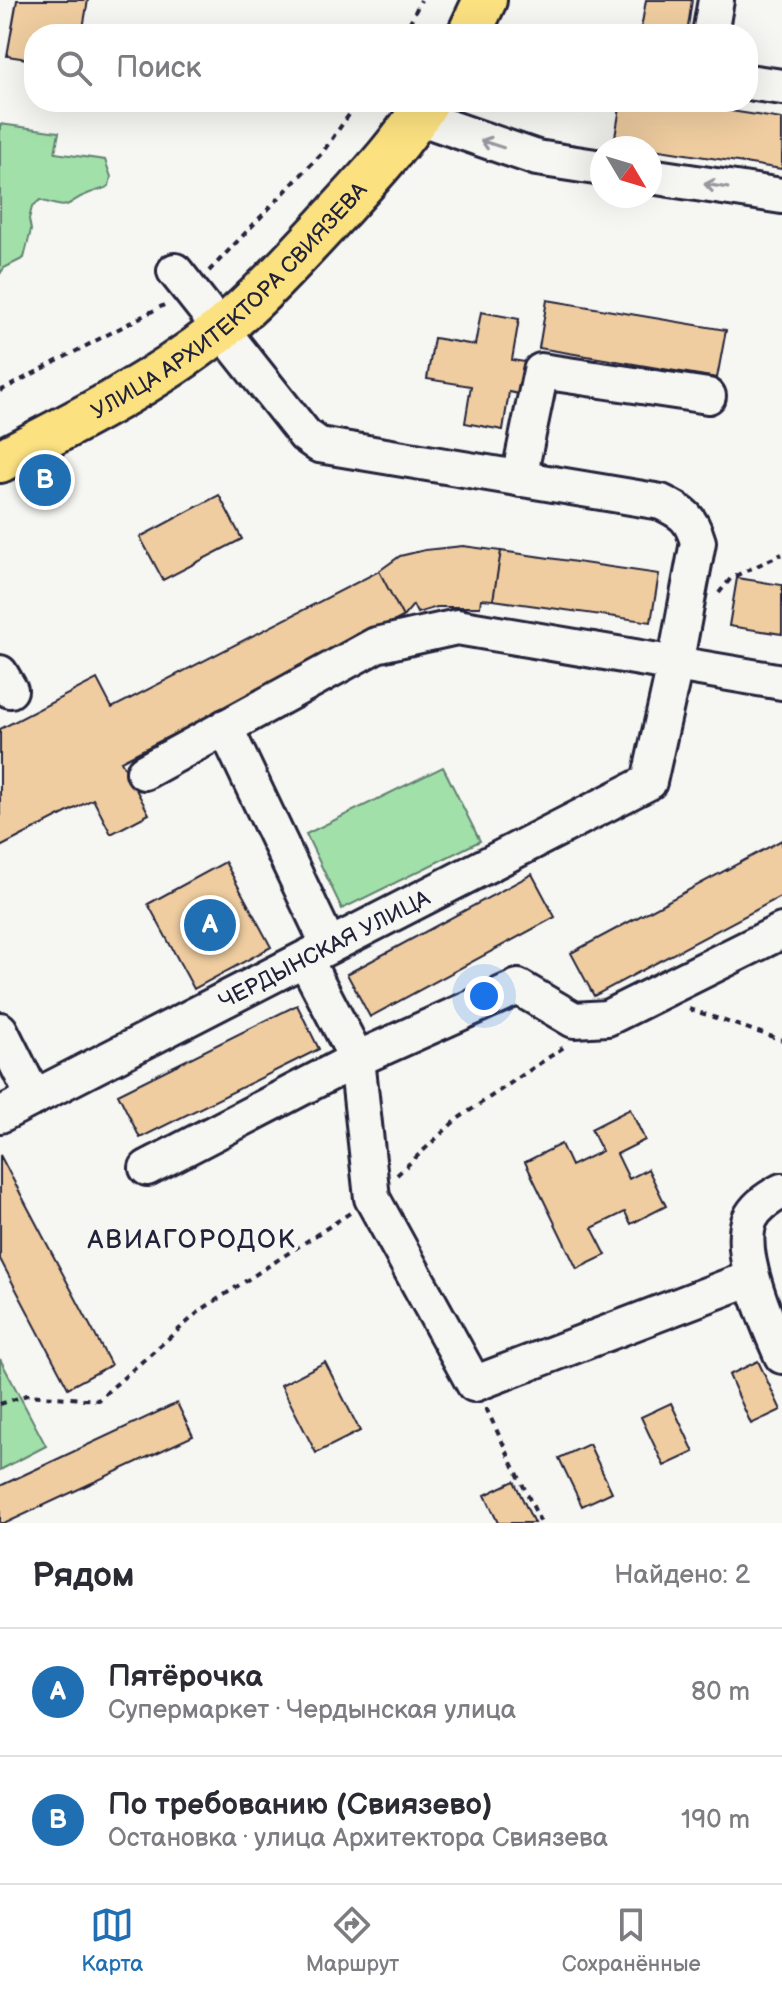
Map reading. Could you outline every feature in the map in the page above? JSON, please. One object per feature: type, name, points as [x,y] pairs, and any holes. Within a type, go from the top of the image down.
[{"type":"main road","name":"УЛИЦА АРХИТЕКТОРА СВИЯЗЕВА","points":[[0,461],[101,409],[163,371],[220,330],[278,277],[353,195],[420,112]]},
{"type":"street","points":[[712,24],[716,0]]},
{"type":"street","points":[[758,83],[782,87]]},
{"type":"street","points":[[427,112],[537,158],[590,166]]},
{"type":"street","points":[[662,178],[782,196]]},
{"type":"street","points":[[175,271],[305,435],[319,445],[661,502],[679,510],[693,524],[698,542],[675,665]]},
{"type":"street","points":[[521,479],[541,371],[708,396]]},
{"type":"street","points":[[144,772],[376,645],[457,627],[782,682]]},
{"type":"street","name":"ЧЕРДЫНСКАЯ УЛИЦА","points":[[0,1115],[649,782],[675,665]]},
{"type":"street","points":[[225,727],[357,1059],[372,1198],[474,1384],[751,1278]]},
{"type":"street","points":[[147,1168],[357,1059],[518,987],[574,1020],[607,1018],[782,931]]},
{"type":"street","points":[[0,1030],[34,1098]]},
{"type":"street","points":[[782,1191],[767,1199],[751,1217],[747,1230],[751,1278],[782,1356]]},
{"type":"path","points":[[409,24],[421,0]]},
{"type":"path","points":[[714,599],[731,578],[782,554]]},
{"type":"path","points":[[474,1384],[541,1523]]},
{"type":"green space","points":[[0,124],[59,132],[55,153],[105,160],[111,177],[109,186],[68,205],[40,200],[32,207],[29,219],[31,230],[24,258],[4,268],[0,274]]},
{"type":"green space","points":[[443,767],[480,841],[342,909],[306,834]]},
{"type":"green space","points":[[0,1359],[46,1446],[0,1470]]},
{"type":"building","points":[[17,0],[88,0],[84,24],[24,24],[24,59],[7,56]]},
{"type":"building","points":[[646,0],[692,0],[688,24],[642,24]]},
{"type":"building","points":[[619,112],[737,112],[782,119],[782,169],[662,150],[662,136],[615,136]]},
{"type":"building","points":[[547,300],[726,330],[717,378],[539,348]]},
{"type":"building","points":[[481,312],[519,319],[512,360],[525,362],[519,394],[509,392],[503,430],[465,423],[471,386],[427,379],[434,338],[475,345]]},
{"type":"building","points":[[219,495],[242,539],[163,580],[140,537]]},
{"type":"building","points":[[463,546],[501,551],[493,600],[481,599],[480,607],[437,607],[417,613],[413,605],[403,617],[379,571],[400,556]]},
{"type":"building","points":[[501,551],[659,574],[651,622],[493,600]]},
{"type":"building","points":[[379,571],[403,617],[121,761],[149,814],[111,834],[93,799],[0,847],[0,729],[97,679],[112,708]]},
{"type":"building","points":[[737,578],[782,585],[782,634],[729,626]]},
{"type":"building","points":[[782,840],[782,896],[594,996],[571,953]]},
{"type":"building","points":[[225,862],[271,947],[194,989],[148,904]]},
{"type":"building","points":[[532,874],[555,917],[370,1017],[347,974]]},
{"type":"building","points":[[297,1005],[319,1049],[140,1138],[118,1094]]},
{"type":"building","points":[[630,1109],[645,1140],[617,1154],[629,1179],[648,1169],[666,1206],[631,1224],[625,1212],[592,1228],[606,1255],[577,1269],[525,1162],[561,1144],[571,1166],[602,1151],[591,1129]]},
{"type":"building","points":[[0,1155],[111,1365],[68,1388],[0,1259]]},
{"type":"building","points":[[758,1361],[781,1410],[751,1424],[729,1375]]},
{"type":"building","points":[[325,1362],[360,1431],[316,1453],[281,1385]]},
{"type":"building","points":[[177,1403],[193,1436],[6,1523],[0,1523],[0,1486]]},
{"type":"building","points":[[671,1403],[694,1452],[664,1466],[641,1417]]},
{"type":"building","points":[[589,1444],[612,1492],[582,1506],[559,1458]]},
{"type":"building","points":[[514,1481],[534,1523],[498,1523],[485,1495]]},
{"type":"place","name":"По требованию (Свиязево)","points":[[45,480]]},
{"type":"place","name":"Пятёрочка","points":[[210,925]]},
{"type":"district","name":"АВИАГОРОДОК","points":[[192,1239]]}]
